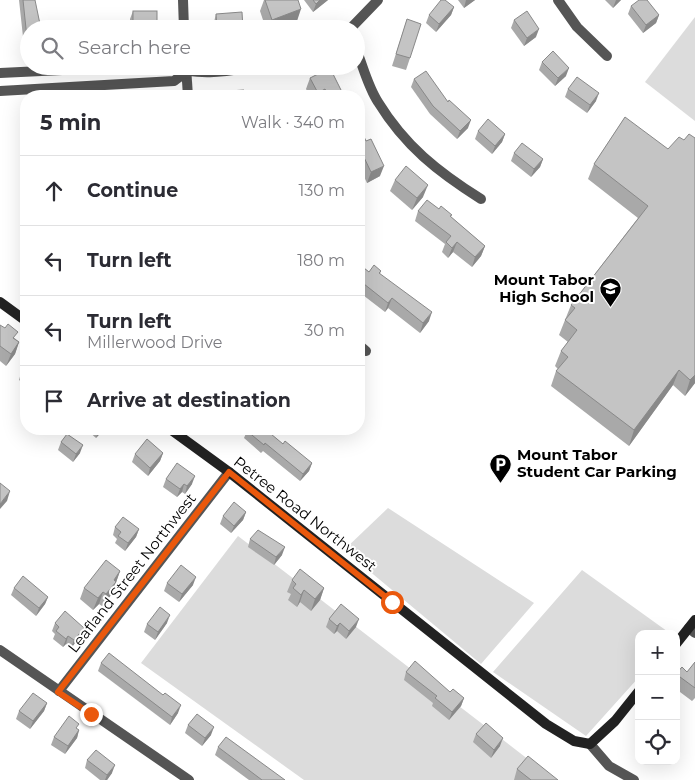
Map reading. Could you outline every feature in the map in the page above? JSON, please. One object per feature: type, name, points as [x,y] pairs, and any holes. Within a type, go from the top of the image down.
[{"type":"street","points":[[183,0],[184,20]]},
{"type":"street","points":[[359,20],[378,0]]},
{"type":"street","points":[[558,0],[577,27],[607,56]]},
{"type":"street","points":[[365,71],[377,101],[407,143],[445,176],[481,199]]},
{"type":"street","points":[[0,73],[20,72]]},
{"type":"street","points":[[0,91],[174,81],[180,75]]},
{"type":"street","points":[[186,75],[188,90]]},
{"type":"street","points":[[0,302],[20,317]]},
{"type":"street","name":"Petree Road Northwest","points":[[178,435],[229,472],[546,724],[574,741],[590,744]]},
{"type":"street","name":"Leafland Street Northwest","points":[[58,692],[229,472]]},
{"type":"street","points":[[680,640],[693,627]]},
{"type":"street","points":[[0,650],[58,692],[189,780]]},
{"type":"street","points":[[634,780],[624,777],[609,766],[590,744],[615,721],[635,696]]},
{"type":"shaded area","points":[[695,17],[695,121],[645,82]]},
{"type":"shaded area","points":[[388,508],[534,603],[481,664],[344,550]]},
{"type":"shaded area","points":[[238,536],[555,780],[304,780],[141,663]]},
{"type":"shaded area","points":[[582,570],[665,630],[635,630],[635,681],[586,736],[493,672]]},
{"type":"building","points":[[23,0],[35,0],[39,20],[25,20]]},
{"type":"building","points":[[265,0],[298,0],[301,9],[272,20]]},
{"type":"building","points":[[441,0],[445,0],[454,7],[439,24],[429,15]]},
{"type":"building","points":[[639,0],[647,0],[659,15],[646,25],[631,6]]},
{"type":"building","points":[[133,11],[157,11],[157,20],[133,20]]},
{"type":"building","points":[[527,11],[539,29],[527,38],[514,20]]},
{"type":"building","points":[[242,12],[242,20],[216,20],[216,14]]},
{"type":"building","points":[[407,19],[421,24],[410,58],[396,54]]},
{"type":"building","points":[[553,51],[569,68],[558,78],[542,62]]},
{"type":"building","points":[[426,71],[448,102],[449,100],[471,120],[460,131],[433,106],[414,79]]},
{"type":"building","points":[[316,75],[334,75],[341,90],[316,90],[310,78]]},
{"type":"building","points":[[577,77],[599,93],[590,105],[568,89]]},
{"type":"building","points":[[625,117],[668,149],[679,137],[684,140],[689,134],[695,138],[695,375],[690,380],[679,370],[634,430],[556,371],[568,357],[561,351],[577,330],[565,320],[575,308],[571,305],[648,206],[594,164]]},
{"type":"building","points":[[488,119],[505,134],[495,146],[478,131]]},
{"type":"building","points":[[365,139],[366,141],[371,139],[384,166],[371,172],[365,160]]},
{"type":"building","points":[[522,143],[543,159],[534,169],[514,153]]},
{"type":"building","points":[[406,166],[428,185],[417,198],[395,180]]},
{"type":"building","points":[[427,200],[439,209],[441,206],[485,246],[475,257],[457,242],[452,248],[446,242],[451,236],[418,211]]},
{"type":"building","points":[[374,265],[381,271],[379,273],[432,312],[423,323],[392,298],[388,303],[365,285],[365,269],[369,272]]},
{"type":"building","points":[[8,324],[18,332],[13,338],[19,342],[11,354],[0,346],[0,325],[5,328]]},
{"type":"building","points":[[66,435],[68,435],[83,445],[76,454],[61,442]]},
{"type":"building","points":[[252,435],[272,435],[283,444],[285,441],[312,463],[303,474],[265,443],[264,445]]},
{"type":"building","points":[[147,439],[163,453],[150,468],[135,454]]},
{"type":"building","points":[[177,463],[195,476],[187,486],[184,484],[180,489],[166,479]]},
{"type":"building","points":[[0,483],[10,491],[0,504]]},
{"type":"building","points":[[234,502],[246,512],[234,526],[223,516]]},
{"type":"building","points":[[123,517],[139,529],[128,543],[118,536],[121,532],[115,527]]},
{"type":"building","points":[[258,530],[285,547],[276,557],[250,539]]},
{"type":"building","points":[[106,560],[120,571],[114,580],[116,582],[106,594],[103,592],[98,598],[84,588]]},
{"type":"building","points":[[181,565],[196,577],[182,594],[167,583]]},
{"type":"building","points":[[300,569],[324,588],[315,599],[304,590],[301,595],[293,588],[296,584],[292,580]]},
{"type":"building","points":[[23,576],[48,597],[39,608],[14,588]]},
{"type":"building","points":[[341,604],[359,619],[349,631],[340,623],[337,626],[329,619]]},
{"type":"building","points":[[160,607],[170,615],[158,632],[147,624]]},
{"type":"building","points":[[65,611],[84,628],[74,640],[68,636],[66,639],[56,631],[59,627],[55,623]]},
{"type":"building","points":[[109,653],[163,695],[165,693],[181,705],[172,717],[101,663]]},
{"type":"building","points":[[415,661],[450,692],[453,689],[464,698],[452,712],[435,698],[437,696],[406,672]]},
{"type":"building","points":[[695,662],[695,688],[680,677],[680,669],[682,667],[687,672]]},
{"type":"building","points":[[33,693],[47,703],[33,721],[19,711]]},
{"type":"building","points":[[197,714],[214,727],[205,738],[188,725]]},
{"type":"building","points":[[69,716],[79,724],[76,728],[79,730],[68,746],[54,737]]},
{"type":"building","points":[[486,723],[503,738],[494,750],[476,734]]},
{"type":"building","points":[[226,737],[285,780],[262,780],[218,747]]},
{"type":"building","points":[[96,750],[115,765],[107,775],[87,760]]},
{"type":"building","points":[[528,756],[558,780],[531,780],[517,769]]},
{"type":"place","name":"Mount Tabor High School","points":[[610,308]]},
{"type":"place","name":"Mount Tabor Student Car Parking","points":[[501,483]]},
{"type":"route","points":[[91,714],[58,692],[229,472],[392,602]]}]
